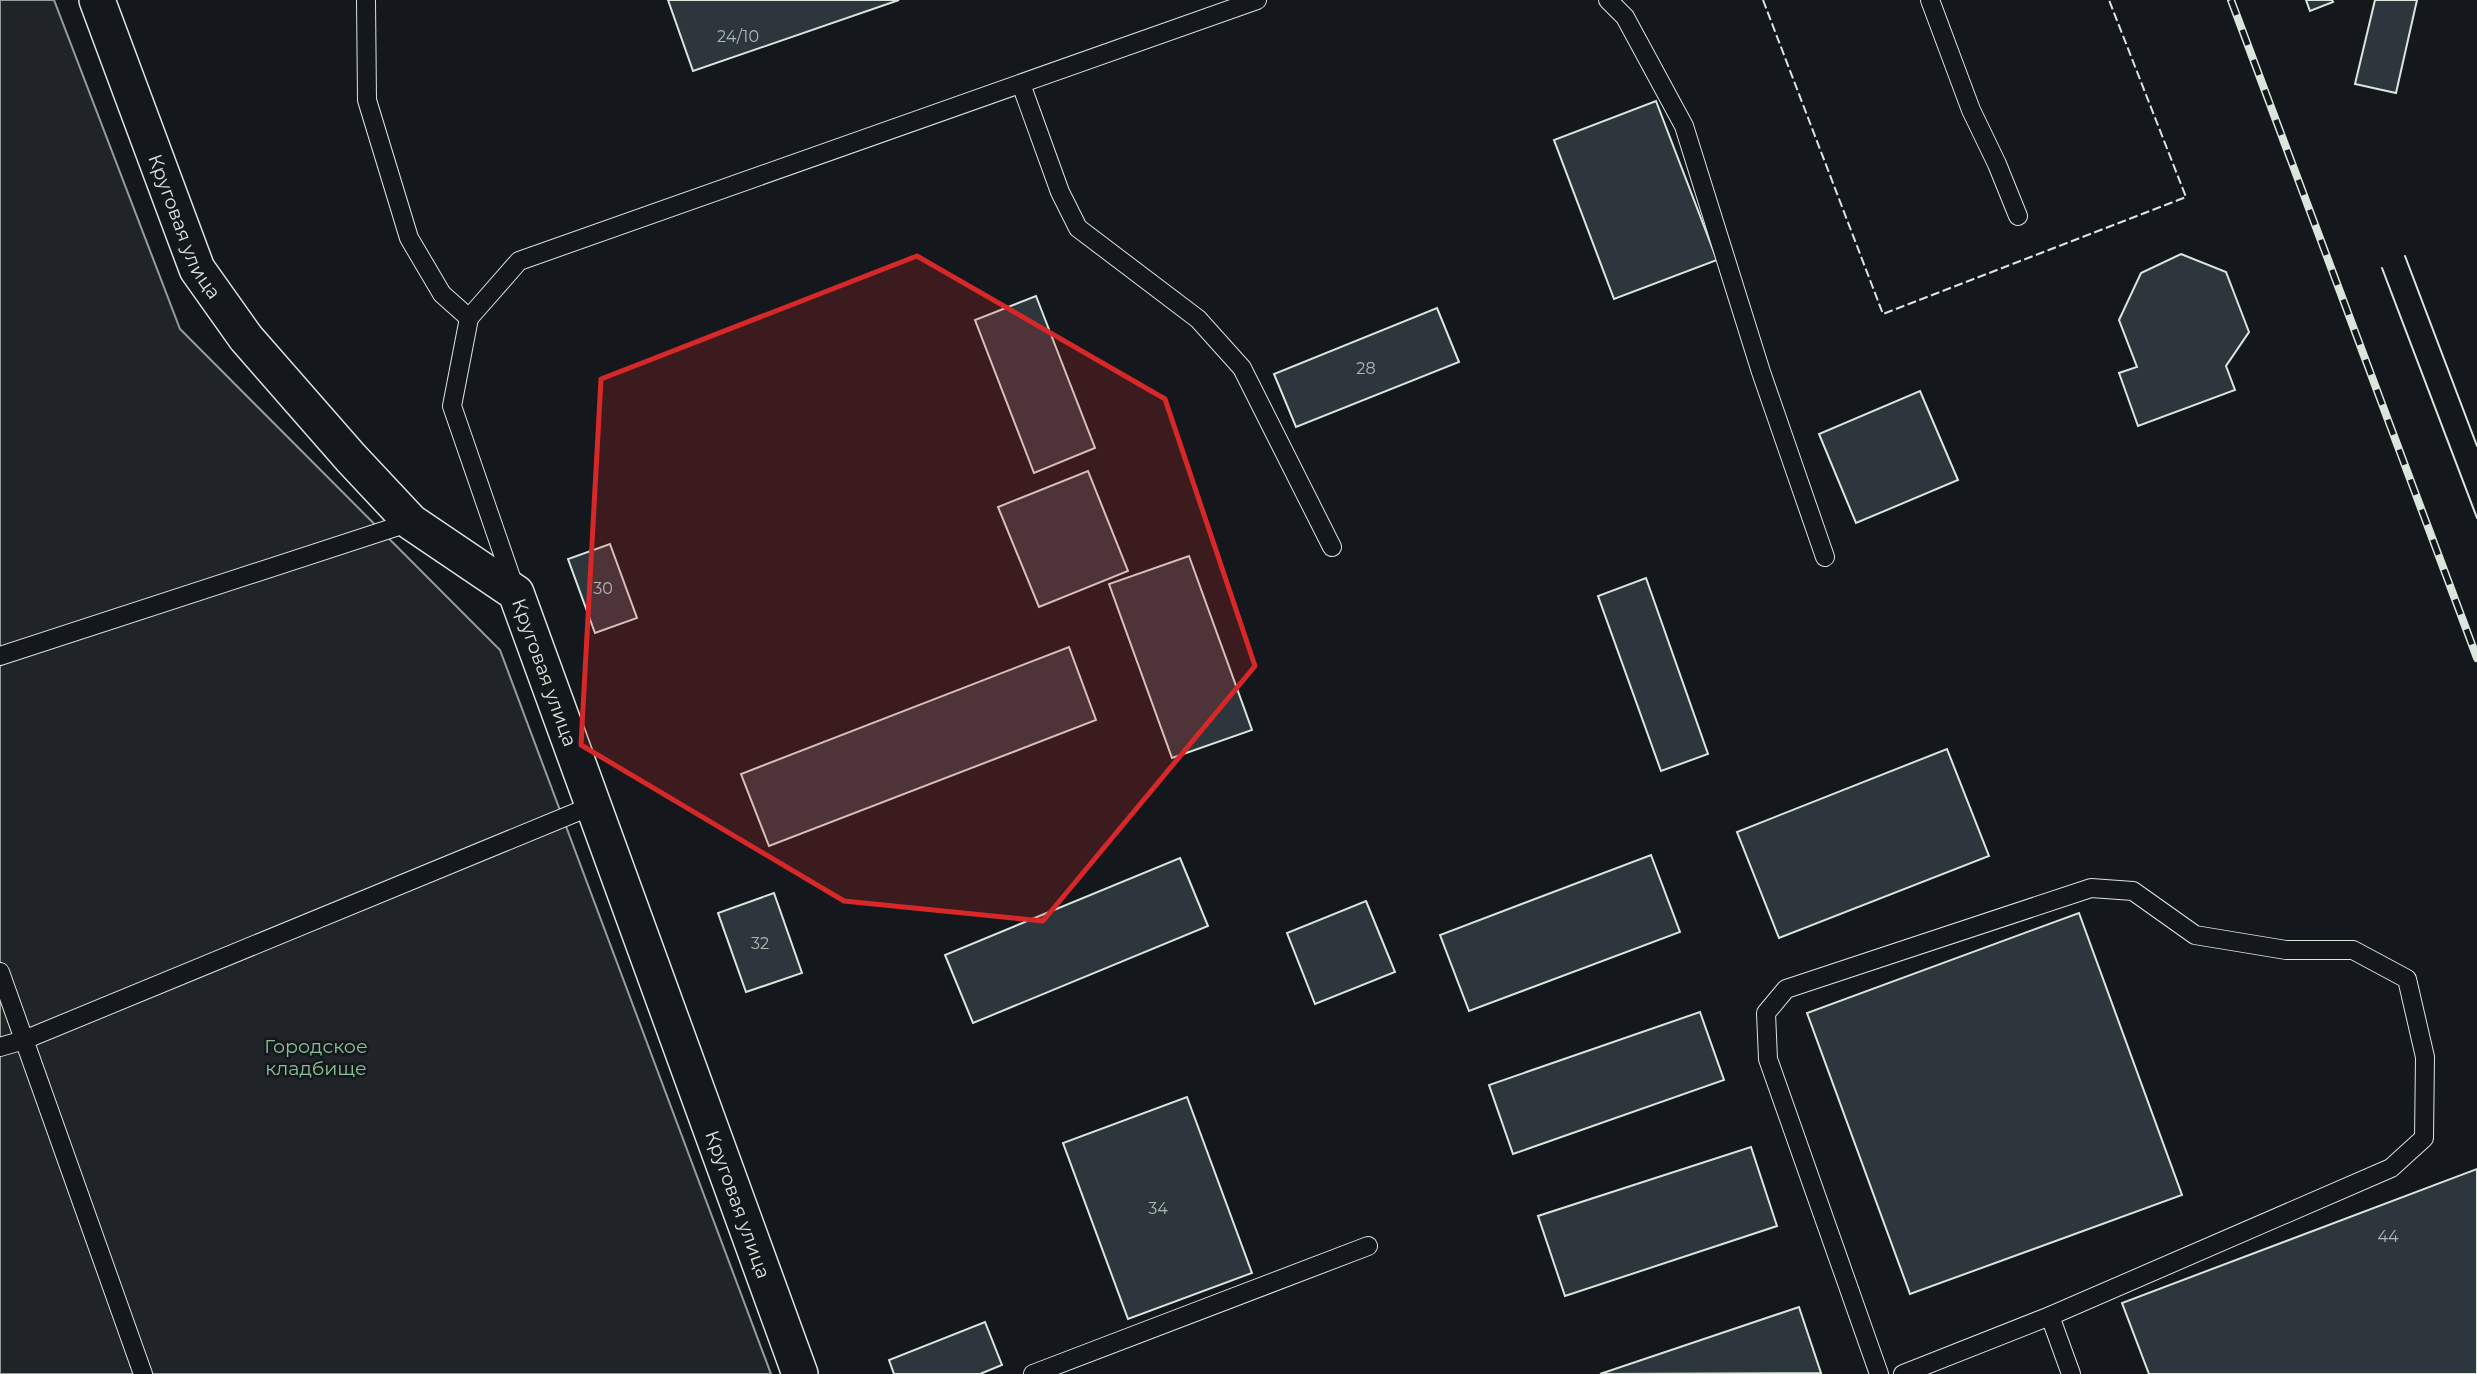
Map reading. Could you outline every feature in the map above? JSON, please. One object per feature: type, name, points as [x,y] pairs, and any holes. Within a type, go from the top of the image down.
[{"type":"street","name":"Круговая улица","points":[[97,0],[197,269],[246,338],[411,522],[516,593],[800,1374]]},
{"type":"lane","points":[[366,0],[367,100],[410,238],[442,295],[469,318]]},
{"type":"lane","points":[[516,593],[452,406],[469,318],[519,261],[1257,0]]},
{"type":"lane","points":[[1608,0],[1625,17],[1684,126],[1761,372],[1825,557]]},
{"type":"lane","points":[[1930,0],[1970,110],[1997,164],[2018,216]]},
{"type":"lane","points":[[1021,84],[1060,192],[1078,228],[1198,319],[1242,368],[1332,547]]},
{"type":"lane","points":[[0,656],[411,522]]},
{"type":"lane","points":[[0,1048],[594,805]]},
{"type":"lane","points":[[1880,1374],[1768,1059],[1766,1013],[1786,989],[2091,888],[2133,891],[2195,935],[2286,950],[2353,950],[2407,979],[2425,1057],[2424,1138],[2391,1168],[2050,1316],[1903,1374]]},
{"type":"lane","points":[[0,972],[143,1374]]},
{"type":"lane","points":[[1033,1374],[1368,1245]]},
{"type":"lane","points":[[2050,1316],[2071,1374]]},
{"type":"highlighted area","points":[[917,256],[1165,399],[1255,666],[1043,921],[844,901],[581,745],[601,379]]},
{"type":"green space","name":"Городское кладбище","points":[[0,0],[54,0],[180,329],[500,650],[771,1374],[0,1374]]},
{"type":"building","points":[[668,0],[899,0],[693,71]]},
{"type":"building","points":[[2306,0],[2332,0],[2333,2],[2310,11]]},
{"type":"building","points":[[2375,0],[2417,0],[2396,93],[2355,84]]},
{"type":"building","points":[[1656,101],[1717,260],[1614,299],[1554,140]]},
{"type":"building","points":[[2181,254],[2226,272],[2249,332],[2226,366],[2235,390],[2138,426],[2119,373],[2137,367],[2119,320],[2141,273]]},
{"type":"building","points":[[1036,296],[1095,448],[1034,473],[975,320]]},
{"type":"building","points":[[1437,308],[1459,362],[1296,427],[1274,374]]},
{"type":"building","points":[[1920,391],[1958,480],[1856,523],[1819,434]]},
{"type":"building","points":[[1088,471],[1128,571],[1039,607],[998,507]]},
{"type":"building","points":[[610,544],[637,618],[595,633],[568,559]]},
{"type":"building","points":[[1189,556],[1252,730],[1172,758],[1109,584]]},
{"type":"building","points":[[1646,578],[1708,754],[1661,771],[1598,596]]},
{"type":"building","points":[[1069,647],[1096,720],[769,846],[741,774]]},
{"type":"building","points":[[1947,749],[1989,856],[1779,938],[1737,832]]},
{"type":"building","points":[[1651,855],[1680,932],[1469,1011],[1440,935]]},
{"type":"building","points":[[1180,858],[1208,926],[973,1023],[945,955]]},
{"type":"building","points":[[774,893],[802,973],[746,992],[718,913]]},
{"type":"building","points":[[1366,901],[1395,972],[1315,1004],[1287,933]]},
{"type":"building","points":[[2079,913],[2182,1195],[1910,1294],[1807,1013]]},
{"type":"building","points":[[1700,1012],[1724,1080],[1513,1154],[1489,1085]]},
{"type":"building","points":[[1187,1097],[1252,1273],[1128,1319],[1063,1143]]},
{"type":"building","points":[[1751,1147],[1777,1226],[1565,1296],[1538,1216]]},
{"type":"building","points":[[2477,1169],[2477,1374],[2149,1374],[2122,1303]]},
{"type":"building","points":[[1799,1307],[1821,1373],[1600,1374]]},
{"type":"building","points":[[985,1322],[1002,1365],[980,1374],[894,1374],[889,1360]]},
{"type":"tram line","points":[[2405,256],[2477,446]]},
{"type":"tram line","points":[[2382,268],[2477,518]]},
{"type":"railway","points":[[2231,0],[2477,658]]},
{"type":"fence","points":[[1763,0],[1883,314],[2186,197],[2109,0]]}]
